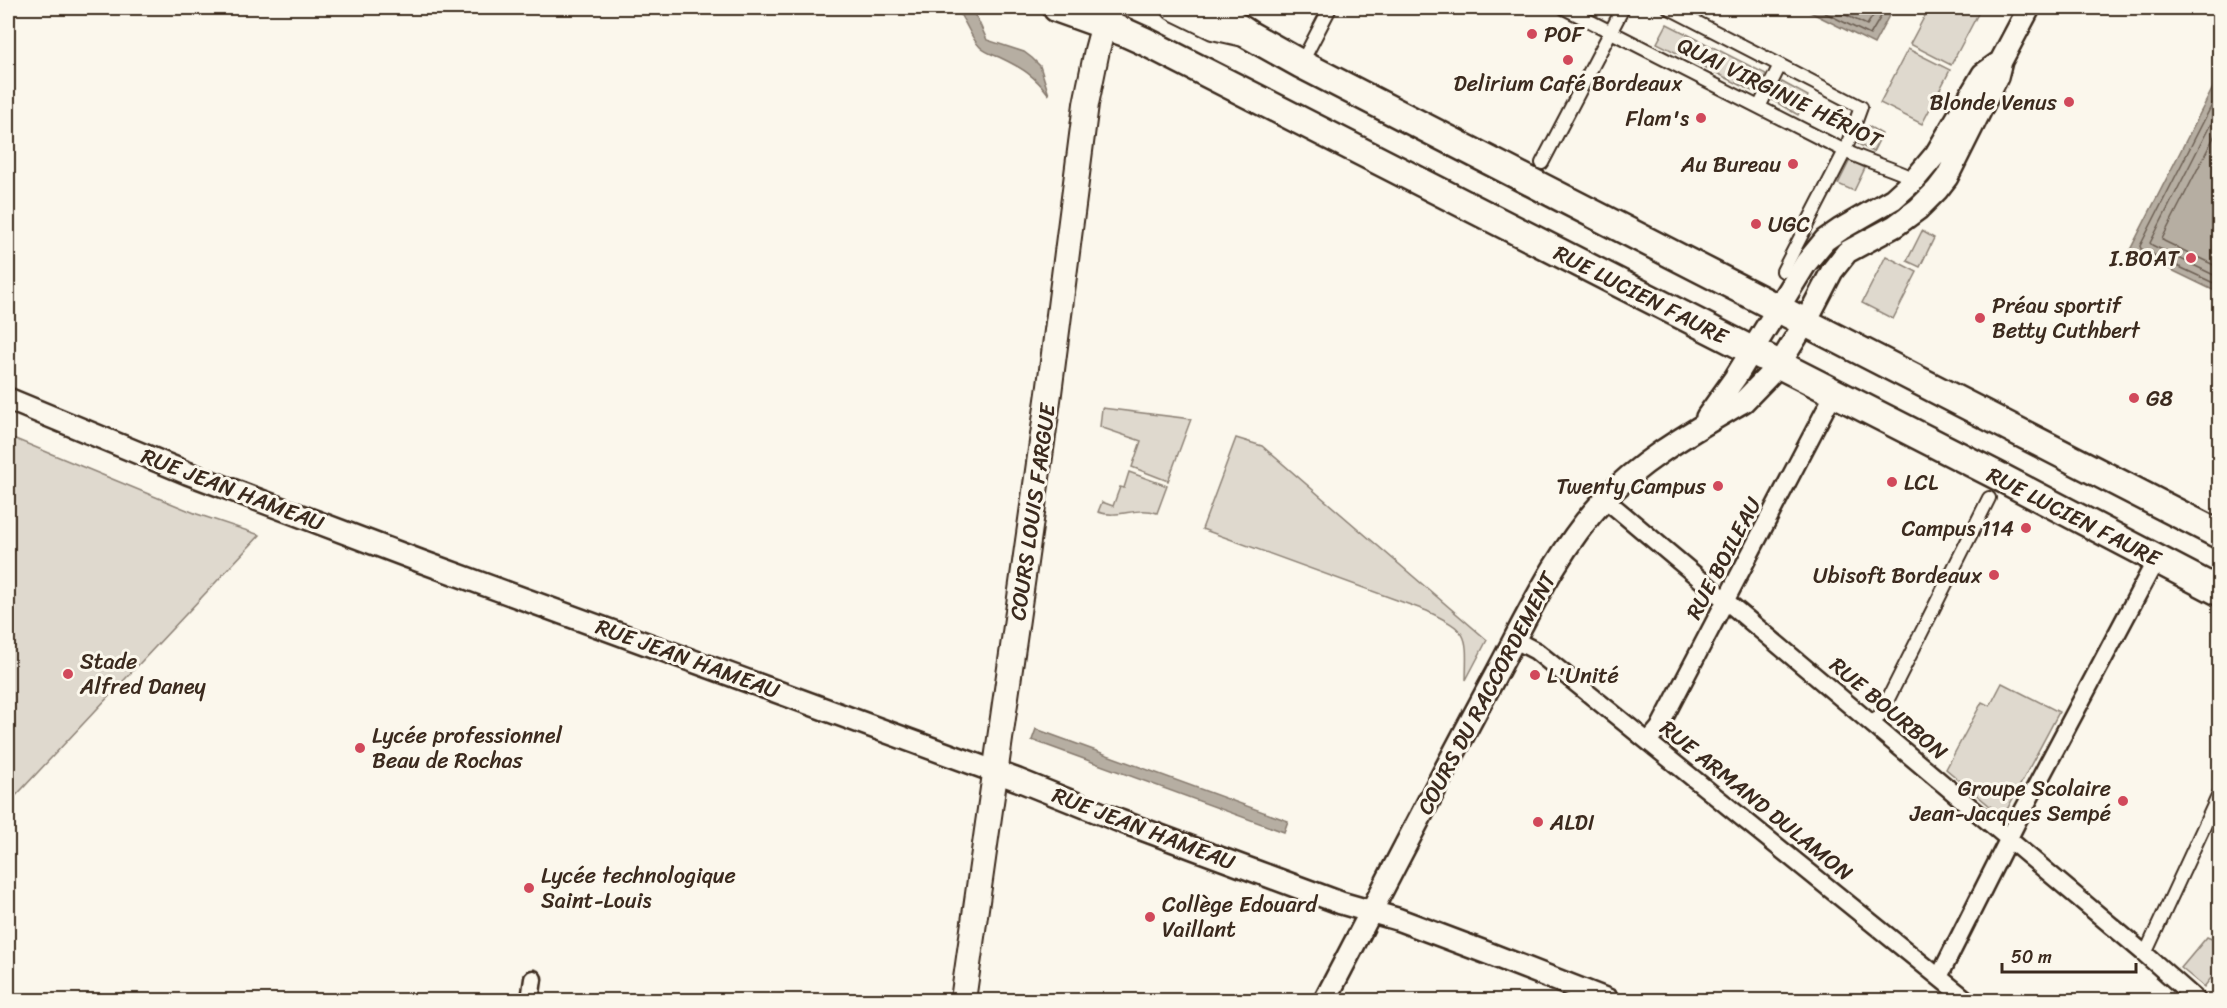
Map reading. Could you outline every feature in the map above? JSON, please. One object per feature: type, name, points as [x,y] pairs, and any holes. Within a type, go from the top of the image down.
[{"type":"main road","name":"RUE LUCIEN FAURE","points":[[1057,8],[1108,16],[1125,32],[1779,364],[2220,592]]},
{"type":"main road","points":[[1174,8],[1213,27],[1249,36]]},
{"type":"main road","points":[[1209,8],[1249,36],[1300,64],[2220,535]]},
{"type":"main road","name":"COURS LOUIS FARGUE","points":[[963,1000],[1049,393],[1086,104],[1108,16]]},
{"type":"street","points":[[1300,64],[1330,8]]},
{"type":"street","name":"QUAI VIRGINIE HÉRIOT","points":[[1564,8],[1845,151],[1915,179]]},
{"type":"street","points":[[1542,163],[1623,8]]},
{"type":"street","name":"QUAI VIRGINIE HÉRIOT","points":[[1669,8],[1861,107],[1845,151]]},
{"type":"street","points":[[2001,61],[2029,8]]},
{"type":"street","name":"COURS DU RACCORDEMENT","points":[[1700,426],[1722,397],[1806,263],[1825,240],[1893,199],[1915,179],[1936,154],[1983,74],[2001,61]]},
{"type":"street","name":"COURS DU RACCORDEMENT","points":[[1325,1000],[1425,806],[1568,544],[1605,499],[1652,459],[1700,426],[1744,401],[1779,364],[1805,323],[1832,271],[1847,252],[1895,226],[1918,209],[1937,190],[1947,177],[1997,77],[2001,61]]},
{"type":"street","points":[[1759,107],[1780,65]]},
{"type":"street","points":[[1783,271],[1845,151]]},
{"type":"street","name":"RUE BOILEAU","points":[[1648,741],[1659,728],[1834,393]]},
{"type":"street","name":"RUE JEAN HAMEAU","points":[[8,399],[187,473],[995,772],[1120,821],[1371,912],[1397,919],[1608,1000]]},
{"type":"street","points":[[1873,724],[1880,715],[1989,498]]},
{"type":"street","name":"RUE BOURBON","points":[[1605,499],[2197,1000]]},
{"type":"street","points":[[1938,977],[2008,838],[2157,558]]},
{"type":"street","name":"RUE ARMAND DULAMON","points":[[1515,640],[1536,651],[1967,1000]]},
{"type":"street","points":[[2145,954],[2220,792]]},
{"type":"street","points":[[530,1000],[533,979]]},
{"type":"shaded area","points":[[1929,8],[1981,8],[1951,65],[1910,44]]},
{"type":"shaded area","points":[[1667,24],[1766,74],[1756,93],[1657,43]]},
{"type":"shaded area","points":[[1908,49],[1950,70],[1922,124],[1880,103]]},
{"type":"shaded area","points":[[1782,82],[1808,96],[1798,115],[1772,100]]},
{"type":"shaded area","points":[[1868,126],[1882,134],[1873,152],[1858,144]]},
{"type":"shaded area","points":[[1850,160],[1865,168],[1854,191],[1838,184]]},
{"type":"shaded area","points":[[1922,231],[1934,238],[1920,267],[1907,261]]},
{"type":"shaded area","points":[[1886,256],[1917,272],[1893,319],[1862,303]]},
{"type":"shaded area","points":[[1102,408],[1191,419],[1168,481],[1132,467],[1141,441],[1100,427]]},
{"type":"shaded area","name":"Stade Alfred Daney","points":[[8,436],[197,514],[260,535],[8,804]]},
{"type":"shaded area","points":[[1236,438],[1262,446],[1487,640],[1466,680],[1466,653],[1463,636],[1441,618],[1202,529]]},
{"type":"shaded area","points":[[1129,472],[1167,486],[1157,513],[1142,511],[1105,514],[1098,512],[1102,502],[1113,506],[1120,487],[1124,488]]},
{"type":"shaded area","points":[[2002,683],[2059,712],[2003,817],[1946,769],[1982,702],[1990,706]]},
{"type":"shaded area","points":[[2207,937],[2219,942],[2219,968],[2204,987],[2181,968]]},
{"type":"water","points":[[955,8],[968,8],[977,18],[987,40],[1024,52],[1032,58],[1040,66],[1049,95],[1028,73],[980,47]]},
{"type":"water","points":[[1802,8],[1893,8],[1874,44]]},
{"type":"water","points":[[2219,76],[2219,293],[2130,250]]},
{"type":"water","points":[[1036,729],[1288,821],[1284,832],[1032,740]]},
{"type":"place","name":"POF","points":[[1532,34]]},
{"type":"place","name":"Delirium Café Bordeaux","points":[[1568,60]]},
{"type":"place","name":"Blonde Venus","points":[[2069,102]]},
{"type":"place","name":"Flam's","points":[[1701,118]]},
{"type":"place","name":"Au Bureau","points":[[1793,164]]},
{"type":"place","name":"UGC","points":[[1756,224]]},
{"type":"place","name":"I.BOAT","points":[[2191,258]]},
{"type":"place","name":"Préau sportif Betty Cuthbert","points":[[1980,318]]},
{"type":"place","name":"G8","points":[[2134,398]]},
{"type":"place","name":"LCL","points":[[1892,482]]},
{"type":"place","name":"Twenty Campus","points":[[1718,486]]},
{"type":"place","name":"Campus 114","points":[[2026,528]]},
{"type":"place","name":"Ubisoft Bordeaux","points":[[1994,575]]},
{"type":"place","name":"Stade Alfred Daney","points":[[68,674]]},
{"type":"place","name":"L'Unité","points":[[1535,675]]},
{"type":"place","name":"Lycée professionnel Beau de Rochas","points":[[360,748]]},
{"type":"place","name":"Groupe Scolaire Jean-Jacques Sempé","points":[[2123,801]]},
{"type":"place","name":"ALDI","points":[[1538,822]]},
{"type":"place","name":"Lycée technologique Saint-Louis","points":[[529,888]]},
{"type":"place","name":"Collège Edouard Vaillant","points":[[1150,917]]}]
